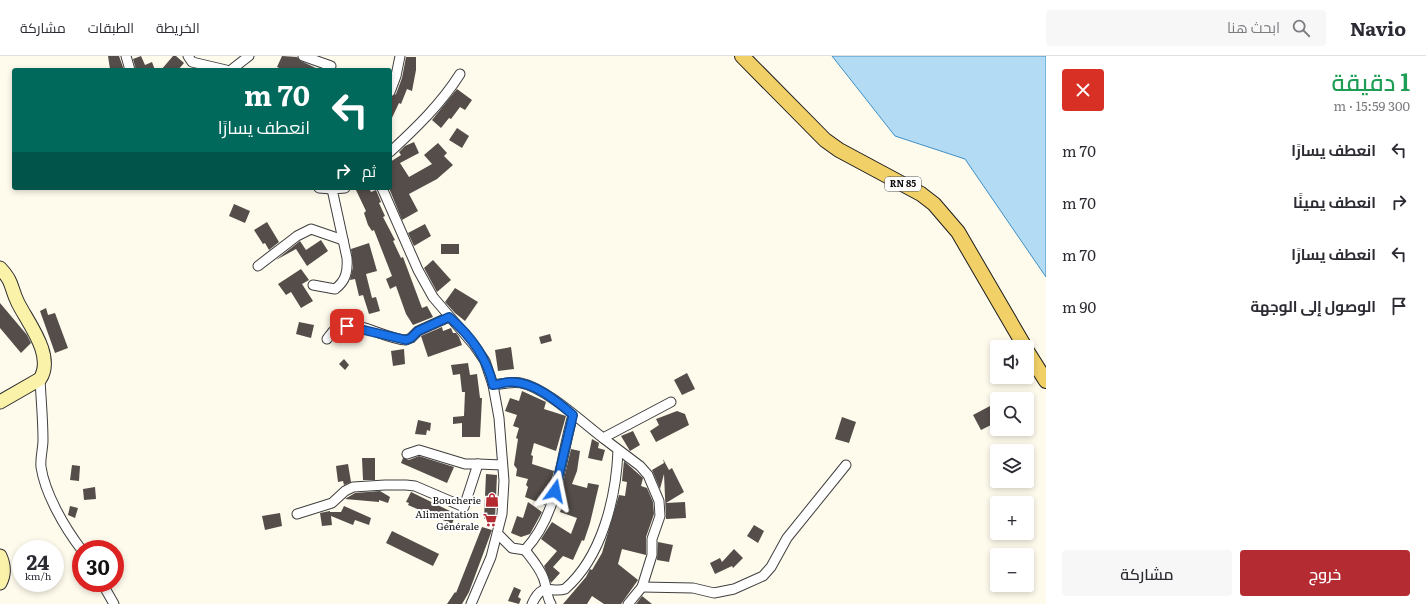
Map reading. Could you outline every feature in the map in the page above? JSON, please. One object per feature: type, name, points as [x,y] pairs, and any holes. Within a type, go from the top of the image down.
[{"type":"main road","name":"RN 85","points":[[742,56],[825,140],[839,150],[921,194],[934,204],[958,232],[1021,340]]},
{"type":"main road","points":[[0,268],[10,279],[18,303],[38,338],[45,362],[40,379],[0,402]]},
{"type":"main road","points":[[1034,362],[1046,381]]},
{"type":"main road","points":[[0,556],[3,564],[4,577],[0,583]]},
{"type":"street","points":[[126,56],[129,68]]},
{"type":"street","points":[[188,56],[192,62],[204,67]]},
{"type":"street","points":[[233,68],[248,56]]},
{"type":"street","points":[[303,56],[331,66]]},
{"type":"street","points":[[392,87],[400,56]]},
{"type":"street","points":[[392,150],[428,115],[451,88],[460,74]]},
{"type":"street","points":[[313,285],[335,290],[342,283],[348,270],[332,190]]},
{"type":"street","points":[[383,190],[418,270],[433,297],[449,317],[462,329],[482,356],[490,373],[493,385],[499,418],[504,481],[502,514],[492,557],[471,604]]},
{"type":"street","points":[[258,266],[297,236],[311,229],[343,240]]},
{"type":"street","points":[[327,339],[337,328],[347,326],[406,340],[411,338],[418,331],[449,317]]},
{"type":"street","points":[[40,379],[43,442],[40,461],[41,469],[68,531],[74,540]]},
{"type":"street","points":[[493,385],[512,382],[528,385],[555,401],[618,451],[633,458],[648,475],[659,501],[660,516],[652,539],[652,555],[642,587],[628,604]]},
{"type":"street","points":[[603,438],[671,402]]},
{"type":"street","points":[[525,550],[540,532],[548,517],[573,415]]},
{"type":"street","points":[[407,454],[419,450],[465,464],[502,465]]},
{"type":"street","points":[[532,604],[538,594],[547,589],[562,590],[568,586],[590,560],[599,543],[617,472],[618,451]]},
{"type":"street","points":[[297,514],[332,503],[345,491],[353,487],[385,485],[406,484],[415,486],[464,506],[478,464]]},
{"type":"street","points":[[642,587],[692,588],[714,593],[734,588],[763,576],[771,567],[788,538],[846,465]]},
{"type":"street","points":[[498,534],[512,548],[525,550],[538,566],[551,604]]},
{"type":"street","points":[[107,592],[114,604]]},
{"type":"water","points":[[832,56],[1046,56],[1046,277],[965,159],[895,136]]},
{"type":"building","points":[[108,56],[119,56],[123,68],[110,68]]},
{"type":"building","points":[[141,56],[145,65],[152,62],[154,68],[135,68],[133,59]]},
{"type":"building","points":[[173,56],[176,56],[184,63],[180,68],[163,68]]},
{"type":"building","points":[[282,56],[297,57],[301,61],[316,68],[279,68],[277,67]]},
{"type":"building","points":[[406,57],[416,57],[416,70],[412,91],[407,89],[401,104],[399,103],[392,118],[392,97],[396,94],[402,78]]},
{"type":"building","points":[[457,89],[472,100],[465,110],[460,107],[451,119],[449,118],[441,128],[432,120]]},
{"type":"building","points":[[457,128],[469,136],[462,148],[449,140]]},
{"type":"building","points":[[414,142],[419,153],[400,163],[409,177],[432,164],[424,155],[438,143],[447,153],[444,156],[453,165],[437,179],[409,194],[418,211],[402,220],[390,190],[392,190],[392,161],[401,155],[399,152],[405,146]]},
{"type":"building","points":[[356,190],[370,190],[371,192],[376,190],[381,202],[379,203],[385,216],[383,217],[395,240],[393,241],[401,258],[403,257],[422,308],[427,306],[433,317],[413,325],[406,314],[396,286],[390,289],[386,279],[392,276],[374,230],[372,231],[368,225],[364,213],[366,211]]},
{"type":"building","points":[[234,204],[250,211],[245,223],[229,216]]},
{"type":"building","points":[[267,222],[279,242],[269,250],[254,230]]},
{"type":"building","points":[[425,224],[431,236],[414,246],[408,233]]},
{"type":"building","points":[[321,240],[328,251],[307,266],[296,249],[276,260],[300,241],[306,250]]},
{"type":"building","points":[[369,243],[377,271],[366,274],[372,298],[376,297],[380,311],[369,314],[363,295],[359,296],[355,279],[350,280],[353,267],[351,249]]},
{"type":"building","points":[[441,244],[459,244],[459,254],[441,254]]},
{"type":"building","points":[[433,260],[451,280],[437,292],[424,268]]},
{"type":"building","points":[[301,269],[309,280],[302,284],[313,301],[301,308],[291,292],[286,295],[278,284]]},
{"type":"building","points":[[455,288],[478,302],[465,321],[445,302]]},
{"type":"building","points":[[0,303],[27,335],[31,343],[21,353],[0,328]]},
{"type":"building","points":[[46,308],[48,315],[55,313],[68,348],[55,353],[40,311]]},
{"type":"building","points":[[299,322],[314,325],[311,338],[296,334]]},
{"type":"building","points":[[442,327],[443,331],[451,328],[453,333],[456,333],[459,337],[462,345],[428,357],[421,336]]},
{"type":"building","points":[[550,334],[552,341],[541,344],[539,337]]},
{"type":"building","points":[[511,347],[514,369],[498,371],[495,350]]},
{"type":"building","points":[[404,349],[405,364],[393,366],[391,351]]},
{"type":"building","points":[[344,359],[349,365],[345,370],[339,364]]},
{"type":"building","points":[[468,363],[470,375],[477,374],[480,398],[482,398],[480,437],[462,437],[462,423],[453,424],[453,417],[464,416],[465,392],[462,392],[460,374],[453,375],[451,365]]},
{"type":"building","points":[[687,373],[695,389],[682,395],[674,380]]},
{"type":"building","points":[[522,391],[546,402],[544,409],[566,416],[556,451],[534,443],[531,455],[533,456],[532,464],[554,471],[545,505],[525,497],[528,487],[526,485],[528,479],[516,476],[517,469],[514,465],[518,439],[516,438],[519,428],[513,426],[517,415],[505,411],[510,398],[519,401]]},
{"type":"building","points":[[990,406],[990,426],[981,430],[973,415]]},
{"type":"building","points":[[677,411],[685,414],[689,425],[656,442],[650,431],[659,425],[656,419]]},
{"type":"building","points":[[842,417],[856,422],[849,443],[835,439]]},
{"type":"building","points":[[418,420],[431,423],[430,431],[427,430],[426,435],[415,434]]},
{"type":"building","points":[[633,431],[640,445],[630,451],[621,436]]},
{"type":"building","points":[[592,439],[599,443],[598,448],[605,450],[602,461],[588,458]]},
{"type":"building","points":[[571,449],[580,451],[577,471],[572,484],[587,488],[588,483],[599,485],[584,541],[582,540],[573,560],[563,556],[553,567],[560,573],[551,583],[544,566],[557,551],[541,539],[552,522],[571,534],[577,518],[560,512],[562,507],[558,505]]},
{"type":"building","points":[[419,456],[454,467],[447,483],[401,463],[403,458],[409,460]]},
{"type":"building","points":[[362,458],[375,458],[375,480],[363,480]]},
{"type":"building","points":[[663,459],[669,470],[672,468],[684,492],[666,503],[685,502],[686,518],[666,519],[664,474],[660,489],[652,470],[664,463]]},
{"type":"building","points":[[624,461],[643,478],[641,486],[647,488],[653,502],[654,514],[646,537],[646,555],[622,549],[618,564],[638,580],[621,604],[604,604],[592,596],[587,604],[563,604],[586,577],[590,569],[592,570],[602,553],[619,495],[625,496],[627,482],[622,481]]},
{"type":"building","points":[[348,464],[351,482],[344,485],[343,481],[338,482],[336,466]]},
{"type":"building","points":[[72,465],[80,466],[79,481],[70,480]]},
{"type":"building","points":[[486,474],[497,475],[495,519],[484,519]]},
{"type":"building","points":[[95,487],[96,499],[84,500],[83,489]]},
{"type":"building","points":[[380,491],[390,497],[388,503],[379,500],[379,502],[345,499],[355,493]]},
{"type":"building","points":[[411,492],[454,513],[455,516],[452,524],[408,505],[409,503],[406,502]]},
{"type":"building","points":[[528,502],[542,512],[530,534],[521,537],[511,533],[517,516],[523,518]]},
{"type":"building","points":[[70,506],[78,508],[75,518],[68,515]]},
{"type":"building","points":[[344,506],[371,518],[369,525],[355,520],[353,525],[331,516],[332,525],[322,526],[320,513],[330,511],[341,512]]},
{"type":"building","points":[[280,513],[282,526],[265,530],[262,516]]},
{"type":"building","points":[[754,525],[764,531],[758,543],[747,536]]},
{"type":"building","points":[[482,527],[492,530],[469,592],[462,604],[447,604],[455,592],[456,593]]},
{"type":"building","points":[[392,531],[439,554],[433,566],[386,543]]},
{"type":"building","points":[[658,542],[673,545],[669,562],[657,560]]},
{"type":"building","points":[[734,549],[743,558],[733,568],[732,566],[715,574],[710,563],[720,558],[722,562]]},
{"type":"building","points":[[514,587],[521,590],[518,597],[521,599],[519,604],[508,601]]},
{"type":"building","points":[[642,596],[652,604],[636,604]]},
{"type":"place","name":"Boucherie","points":[[492,500]]},
{"type":"place","name":"Alimentation Générale","points":[[490,520]]},
{"type":"route","points":[[347,326],[373,331],[400,340],[406,340],[411,338],[418,331],[449,317],[457,324],[480,353],[490,373],[493,385],[512,382],[528,385],[550,398],[573,415],[565,441],[555,491]]}]
